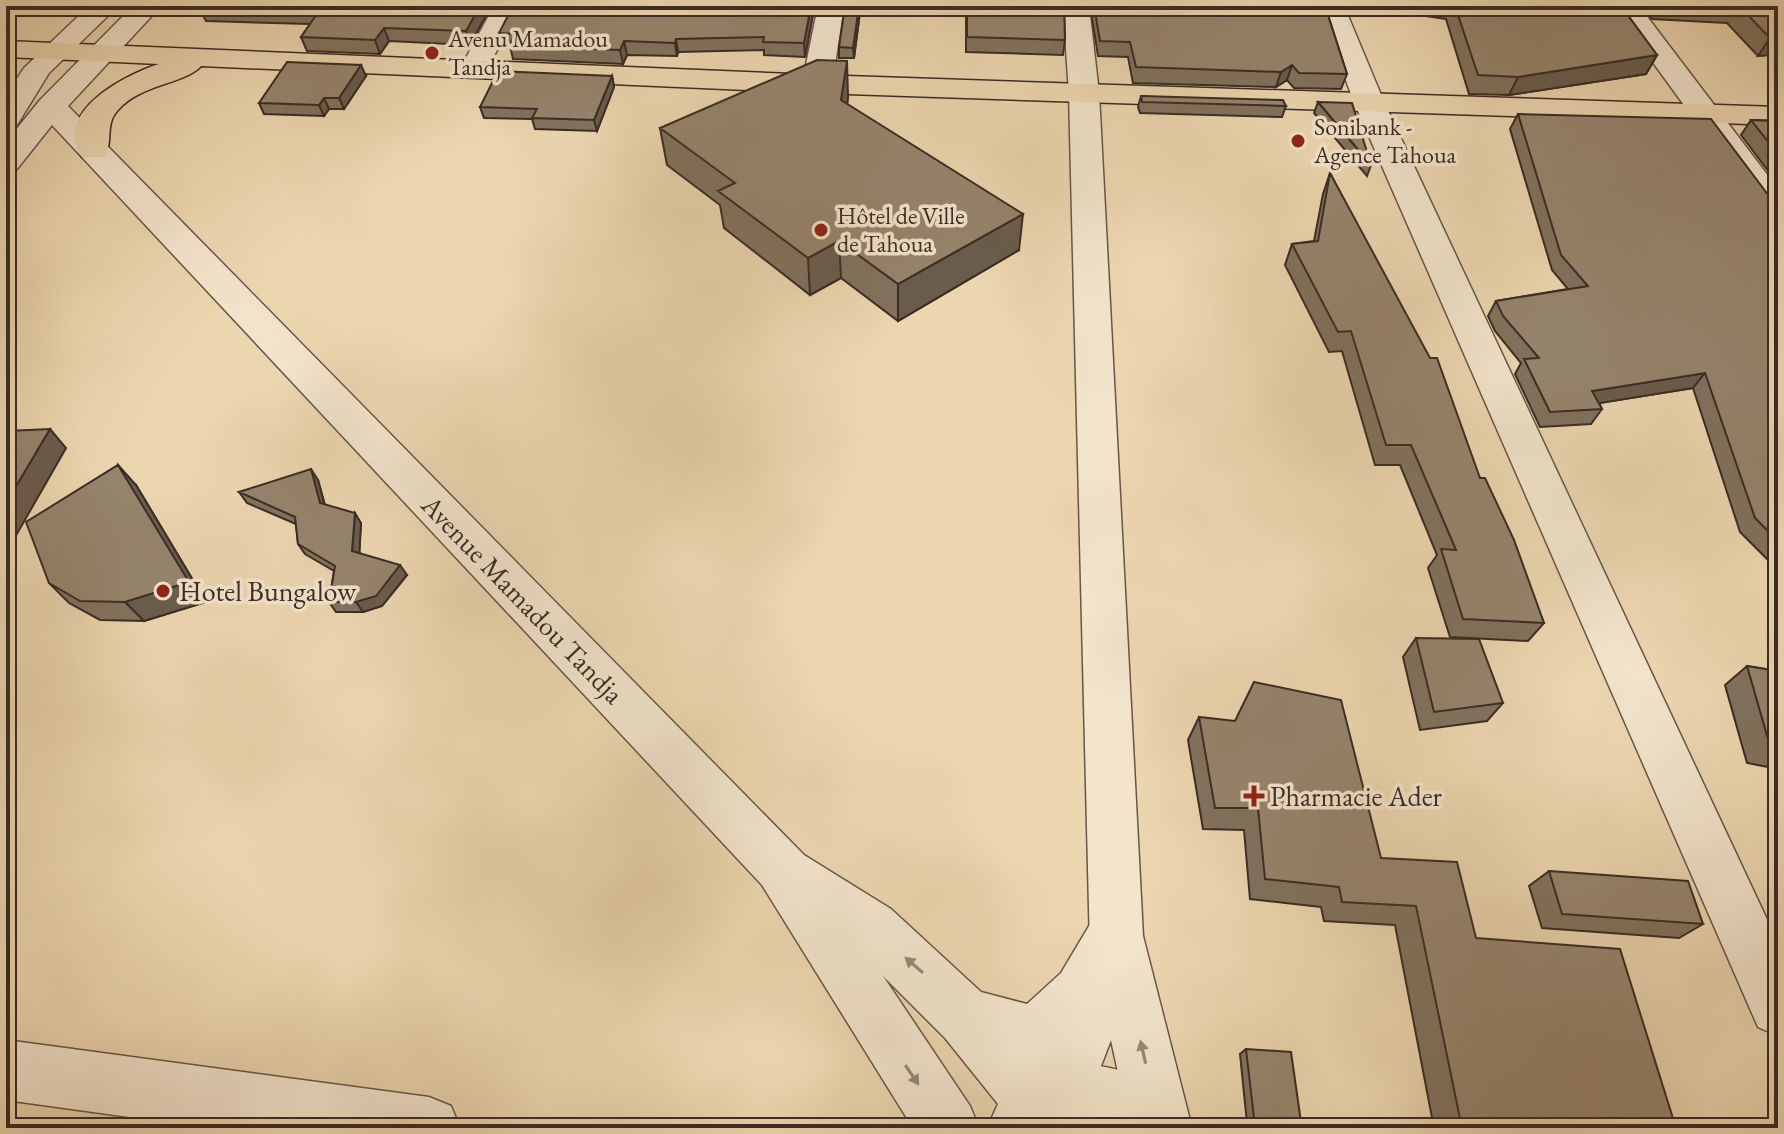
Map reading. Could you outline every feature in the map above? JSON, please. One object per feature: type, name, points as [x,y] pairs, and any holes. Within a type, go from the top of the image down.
[{"type":"main road","points":[[6,49],[48,75]]},
{"type":"main road","points":[[97,60],[189,64],[239,61]]},
{"type":"main road","points":[[6,68],[48,75],[97,60],[239,61],[1778,116]]},
{"type":"main road","points":[[93,150],[93,125],[110,100],[144,78],[189,64]]},
{"type":"street","points":[[6,119],[48,75],[105,6]]},
{"type":"street","points":[[6,162],[48,75],[97,60],[148,6]]},
{"type":"street","points":[[474,69],[507,6]]},
{"type":"street","points":[[817,84],[831,6]]},
{"type":"street","points":[[1076,6],[1084,93],[1115,936],[1158,1128]]},
{"type":"street","points":[[1331,6],[1369,102],[1778,1007]]},
{"type":"street","points":[[1625,6],[1778,211]]},
{"type":"street","name":"Avenue Mamadou Tandja","points":[[48,75],[93,150],[781,867],[948,1128]]},
{"type":"street","points":[[781,867],[879,935],[967,1017],[1028,1118]]},
{"type":"street","points":[[967,1017],[1031,1034],[1061,1018],[1085,992],[1115,936]]},
{"type":"street","points":[[1028,1118],[1080,1045],[1115,936]]},
{"type":"street","points":[[6,1070],[429,1128]]},
{"type":"street","points":[[1028,1118],[1061,1095],[1088,1092],[1116,1098],[1158,1128]]},
{"type":"building","points":[[480,6],[466,31],[384,28],[375,40],[301,37],[319,11],[199,8]]},
{"type":"building","points":[[513,6],[811,6],[804,43],[763,42],[764,37],[676,39],[675,43],[624,41],[620,50],[509,46],[516,34],[499,33]]},
{"type":"building","points":[[845,6],[859,6],[853,48],[839,47]]},
{"type":"building","points":[[967,6],[1064,6],[1065,40],[967,37]]},
{"type":"building","points":[[1094,6],[1325,6],[1347,74],[1299,73],[1292,65],[1281,72],[1136,67],[1130,42],[1100,41]]},
{"type":"building","points":[[1455,6],[1621,6],[1657,55],[1518,77],[1478,75]]},
{"type":"building","points":[[1739,6],[1778,6],[1778,37],[1770,38]]},
{"type":"building","points":[[817,60],[847,61],[841,100],[1023,214],[898,284],[839,241],[808,258],[718,191],[735,183],[660,128]]},
{"type":"building","points":[[287,62],[361,65],[339,98],[324,98],[319,105],[259,103]]},
{"type":"building","points":[[498,71],[612,76],[594,120],[532,118],[537,109],[480,107]]},
{"type":"building","points":[[1141,96],[1283,100],[1286,106],[1142,102]]},
{"type":"building","points":[[1318,102],[1352,103],[1371,165]]},
{"type":"building","points":[[1518,114],[1711,119],[1778,205],[1778,541],[1755,518],[1705,373],[1592,391],[1602,409],[1550,412],[1524,359],[1539,358],[1503,316],[1496,301],[1588,286],[1561,255]]},
{"type":"building","points":[[1751,120],[1778,121],[1778,154]]},
{"type":"building","points":[[1330,173],[1430,358],[1437,358],[1480,478],[1485,478],[1514,540],[1544,623],[1463,619],[1441,549],[1456,550],[1411,445],[1386,445],[1351,331],[1338,332],[1292,244],[1318,241]]},
{"type":"building","points":[[50,429],[6,503],[6,431]]},
{"type":"building","points":[[118,465],[189,582],[125,602],[80,601],[49,583],[26,522]]},
{"type":"building","points":[[311,469],[320,503],[355,513],[352,551],[400,565],[376,596],[356,602],[329,602],[335,566],[298,544],[295,517],[239,492]]},
{"type":"building","points":[[1416,638],[1479,639],[1503,703],[1434,712]]},
{"type":"building","points":[[1747,666],[1778,671],[1778,748],[1770,746]]},
{"type":"building","points":[[1254,682],[1341,700],[1381,858],[1457,862],[1476,938],[1620,949],[1676,1128],[1462,1128],[1416,906],[1342,902],[1339,887],[1265,879],[1258,808],[1215,808],[1199,717],[1235,721]]},
{"type":"building","points":[[1549,871],[1688,881],[1703,924],[1562,914]]},
{"type":"building","points":[[1246,1049],[1291,1052],[1301,1122],[1254,1118]]},
{"type":"place","name":"Avenu Mamadou Tandja","points":[[432,53]]},
{"type":"place","name":"Sonibank - Agence Tahoua","points":[[1298,141]]},
{"type":"place","name":"Hôtel de Ville de Tahoua","points":[[821,230]]},
{"type":"place","name":"Hotel Bungalow","points":[[163,591]]},
{"type":"place","name":"Pharmacie Ader","points":[[1254,796]]}]
